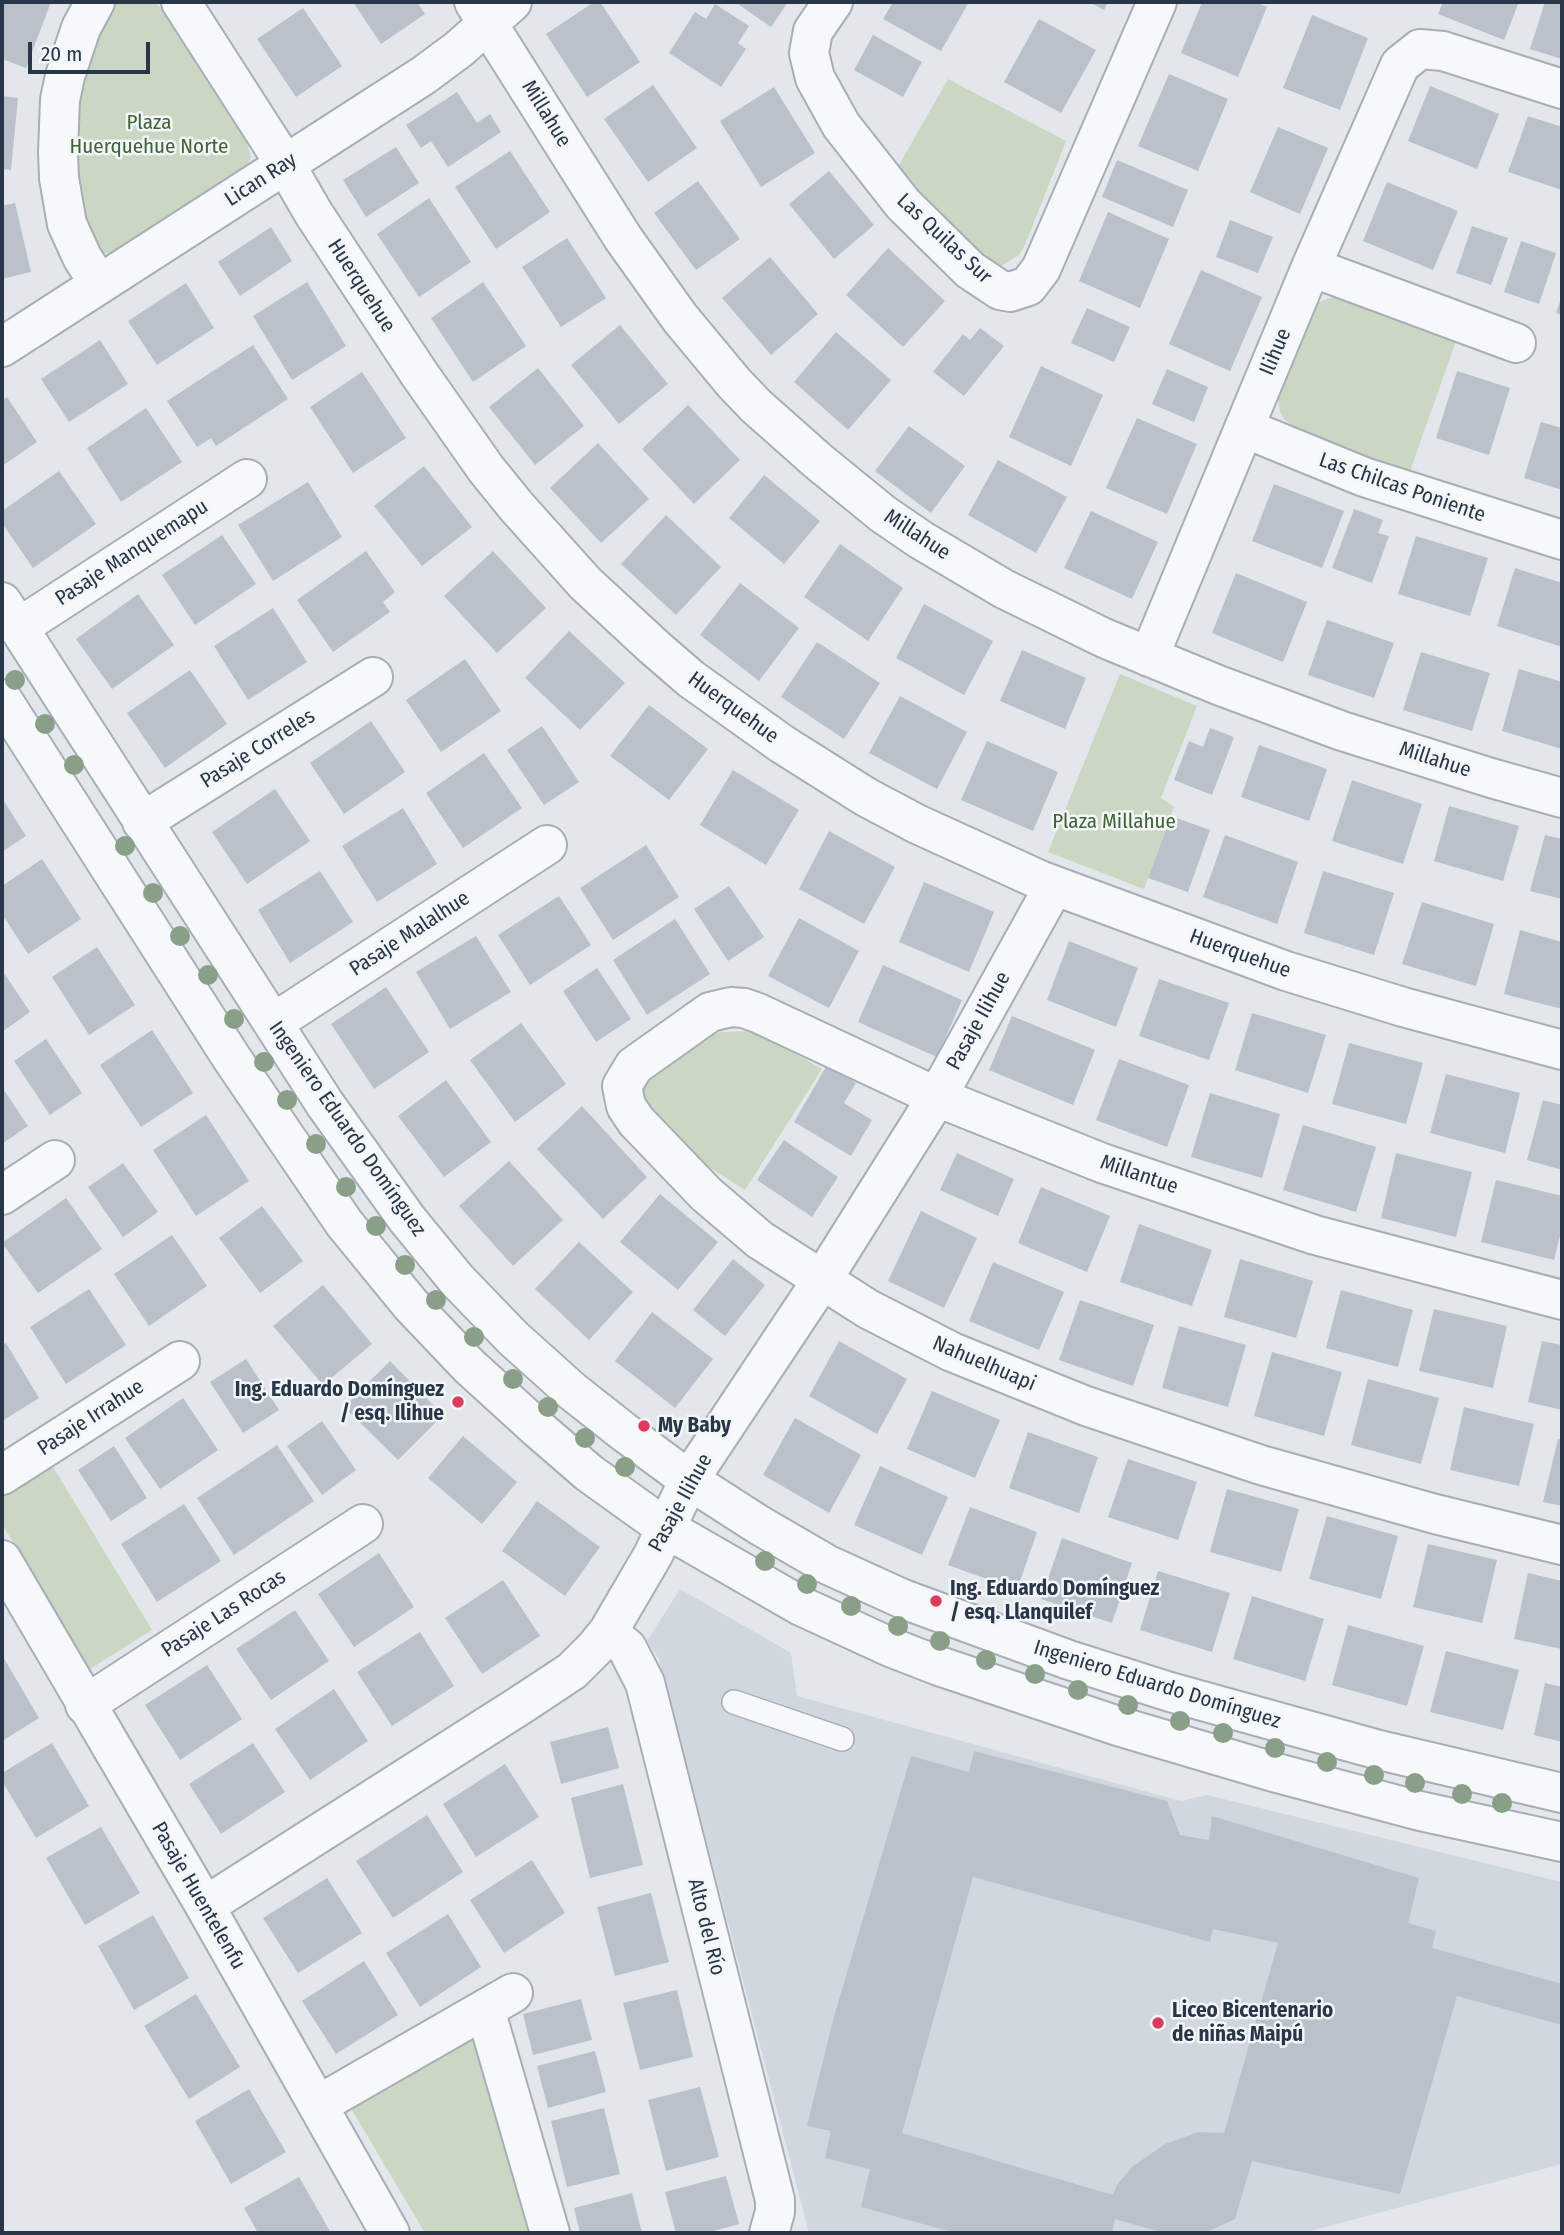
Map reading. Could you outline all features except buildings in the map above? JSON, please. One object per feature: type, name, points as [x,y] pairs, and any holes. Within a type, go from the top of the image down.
[{"type":"street","points":[[95,2],[81,28],[65,76],[60,100],[58,152],[67,224],[82,257],[99,284]]},
{"type":"street","name":"Huerquehue","points":[[181,2],[314,214],[418,372],[486,469],[552,547],[619,616],[691,679],[825,772],[917,824],[1054,886],[1286,971],[1403,1007],[1562,1050]]},
{"type":"street","name":"Las Quilas Sur","points":[[833,2],[813,31],[809,53],[815,78],[841,125],[902,204],[970,270],[1000,290],[1010,292],[1028,286],[1048,254],[1157,2]]},
{"type":"street","name":"Lican Ray","points":[[2,347],[424,75],[492,9]]},
{"type":"street","name":"Millahue","points":[[492,9],[652,281],[708,353],[756,406],[855,492],[921,540],[1004,589],[1054,615],[1149,657],[1342,730],[1562,798]]},
{"type":"street","name":"Ilihue","points":[[1149,657],[1311,268],[1397,70],[1420,49],[1443,51],[1562,89]]},
{"type":"street","points":[[1311,268],[1516,342]]},
{"type":"street","name":"Las Chilcas Poniente","points":[[1244,428],[1364,477],[1562,540]]},
{"type":"street","name":"Pasaje Manquemapu","points":[[10,615],[247,479]]},
{"type":"street","name":"Ingeniero Eduardo Domínguez","points":[[10,615],[273,1023],[379,1181],[457,1280],[540,1364],[595,1410],[689,1480],[799,1548],[855,1578],[915,1604],[1056,1656],[1170,1692],[1378,1750],[1562,1793]]},
{"type":"street","name":"Pasaje Correles","points":[[142,822],[373,677]]},
{"type":"street","points":[[2,699],[231,1057],[312,1178],[374,1261],[439,1335],[499,1395],[563,1452],[667,1529],[734,1569],[834,1622],[890,1647],[990,1684],[1118,1726],[1290,1777],[1420,1811],[1562,1842]]},
{"type":"street","name":"Pasaje Malalhue","points":[[273,1023],[547,845]]},
{"type":"street","name":"Pasaje Ilihue","points":[[205,1906],[572,1671],[608,1632],[667,1529],[689,1480],[822,1280],[937,1097],[1054,886]]},
{"type":"street","name":"Millantue","points":[[731,1007],[758,1013],[937,1097],[1102,1163],[1244,1212],[1387,1255],[1562,1300]]},
{"type":"street","name":"Nahuelhuapi","points":[[731,1007],[710,1012],[634,1066],[622,1086],[625,1106],[636,1121],[706,1194],[760,1240],[887,1320],[952,1352],[1086,1406],[1261,1465],[1435,1514],[1562,1545]]},
{"type":"street","points":[[2,1195],[55,1160]]},
{"type":"street","name":"Pasaje Irrahue","points":[[2,1475],[180,1361]]},
{"type":"street","name":"Pasaje Las Rocas","points":[[85,1705],[363,1524]]},
{"type":"street","name":"Pasaje Huentelenfu","points":[[2,1560],[205,1906],[390,2233]]},
{"type":"street","name":"Alto del Río","points":[[608,1632],[627,1648],[645,1683],[775,2200],[775,2212],[769,2233]]},
{"type":"street","points":[[318,2105],[499,2001],[550,2233]]},
{"type":"lane","points":[[734,1702],[842,1739]]},
{"type":"shaded area","name":"Liceo Bicentenario de niñas Maipú","points":[[680,1589],[791,1653],[797,1696],[1181,1801],[1207,1795],[1562,1882],[1562,2164],[1303,2233],[809,2233],[659,1659],[647,1641]]},
{"type":"green space","name":"Plaza Huerquehue Norte","points":[[153,2],[162,8],[243,131],[251,157],[244,172],[128,243],[110,253],[100,254],[74,198],[76,78],[113,3]]},
{"type":"green space","points":[[948,79],[1066,141],[1025,245],[1019,255],[1001,266],[987,263],[895,172]]},
{"type":"green space","points":[[1330,298],[1345,298],[1456,341],[1409,474],[1305,435],[1284,419],[1280,411],[1279,384],[1315,304]]},
{"type":"green space","name":"Plaza Millahue","points":[[1120,674],[1197,706],[1161,798],[1174,807],[1144,889],[1048,852]]},
{"type":"green space","points":[[751,1031],[822,1069],[745,1190],[663,1136],[641,1092],[647,1071],[702,1037],[721,1032]]},
{"type":"green space","points":[[50,1462],[152,1630],[90,1669],[2,1524],[2,1492]]},
{"type":"green space","points":[[478,2029],[533,2233],[425,2233],[349,2105]]},
{"type":"place","name":"Ing. Eduardo Domínguez / esq. Ilihue","points":[[458,1402]]},
{"type":"place","name":"My Baby","points":[[644,1426]]},
{"type":"place","name":"Ing. Eduardo Domínguez / esq. Llanquilef","points":[[936,1601]]},
{"type":"place","name":"Liceo Bicentenario de niñas Maipú","points":[[1158,2023]]}]
